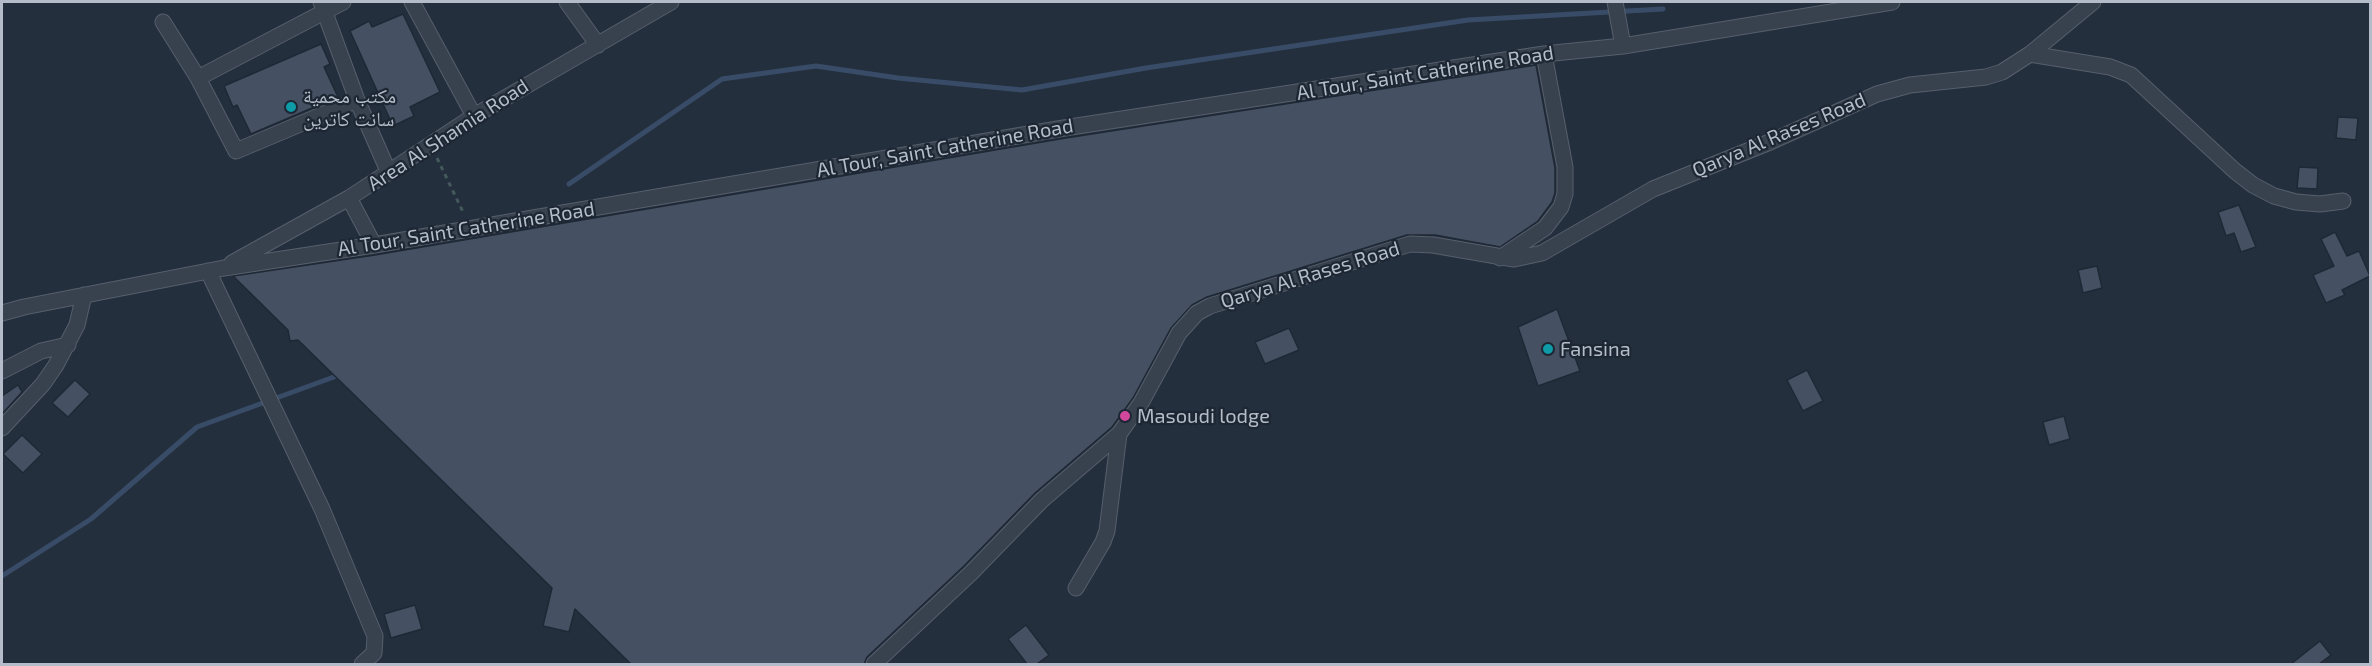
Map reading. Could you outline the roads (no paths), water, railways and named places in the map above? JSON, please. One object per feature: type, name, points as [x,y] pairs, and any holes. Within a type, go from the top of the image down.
[{"type":"street","points":[[198,78],[322,6],[343,2]]},
{"type":"street","points":[[412,2],[474,116]]},
{"type":"street","points":[[567,2],[598,45]]},
{"type":"street","name":"Area Al Shamia Road","points":[[224,268],[350,198],[474,116],[672,2]]},
{"type":"street","points":[[1615,2],[1623,46]]},
{"type":"street","name":"Al Tour, Saint Catherine Road","points":[[4,312],[224,268],[374,245],[1064,128],[1544,54],[1623,46],[1892,2]]},
{"type":"street","name":"Qarya Al Rases Road","points":[[874,664],[971,573],[1042,500],[1119,434],[1141,403],[1179,333],[1192,317],[1210,306],[1410,244],[1433,245],[1514,259],[1542,253],[1653,189],[1770,142],[1877,94],[1910,85],[1986,78],[2017,64],[2093,2]]},
{"type":"street","points":[[322,6],[357,100],[389,173]]},
{"type":"street","points":[[163,22],[198,78],[236,151],[357,100]]},
{"type":"street","points":[[1500,258],[1545,228],[1561,207],[1565,194],[1565,167],[1544,54]]},
{"type":"street","points":[[2030,54],[2110,67],[2131,75],[2235,171],[2253,185],[2274,196],[2296,202],[2320,204],[2343,201]]},
{"type":"street","points":[[350,198],[374,245]]},
{"type":"street","points":[[208,271],[322,509],[375,636],[374,653],[362,664]]},
{"type":"street","points":[[2,428],[43,384],[68,345],[78,325],[84,295]]},
{"type":"street","points":[[2,371],[42,351],[68,345]]},
{"type":"street","points":[[1076,588],[1107,531],[1119,434]]},
{"type":"waterway","points":[[569,184],[722,79],[816,66],[898,78],[1022,90],[1146,68],[1468,20],[1663,9]]},
{"type":"waterway","points":[[2,576],[91,519],[197,427],[342,374]]},
{"type":"place","name":"مكتب محمية سانت كاترين","points":[[291,107]]},
{"type":"place","name":"Fansina","points":[[1548,349]]},
{"type":"place","name":"Masoudi lodge","points":[[1125,416]]}]
